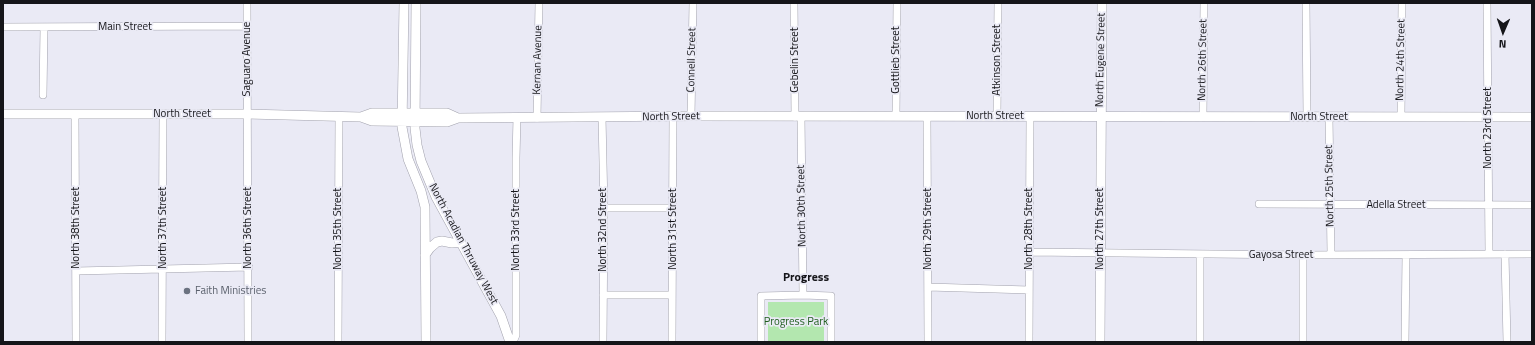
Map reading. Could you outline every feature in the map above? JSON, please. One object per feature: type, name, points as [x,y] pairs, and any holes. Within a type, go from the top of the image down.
[{"type":"street","name":"Saguaro Avenue","points":[[247,3],[247,114]]},
{"type":"street","points":[[404,3],[403,137],[408,159],[424,201],[426,342]]},
{"type":"street","name":"North Acadian Thruway West","points":[[416,3],[415,118],[417,145],[431,186],[501,316],[510,342]]},
{"type":"street","name":"Kernan Avenue","points":[[537,118],[539,3]]},
{"type":"street","name":"Connell Street","points":[[691,116],[693,3]]},
{"type":"street","name":"Gebelin Street","points":[[794,3],[798,116]]},
{"type":"street","name":"Gottlieb Street","points":[[896,116],[897,3]]},
{"type":"street","name":"Atkinson Street","points":[[997,116],[998,3]]},
{"type":"street","name":"North Eugene Street","points":[[1101,116],[1102,3]]},
{"type":"street","name":"North 26th Street","points":[[1203,116],[1204,3]]},
{"type":"street","points":[[1306,3],[1307,116]]},
{"type":"street","name":"North 24th Street","points":[[1401,116],[1402,3]]},
{"type":"street","name":"North 23rd Street","points":[[1487,3],[1489,254]]},
{"type":"street","name":"Main Street","points":[[3,27],[246,26]]},
{"type":"street","points":[[43,95],[44,28]]},
{"type":"street","name":"North Street","points":[[415,118],[447,113],[458,118]]},
{"type":"street","name":"North Street","points":[[3,114],[247,114],[361,117],[372,122],[402,117],[435,122],[447,122],[458,118],[673,116],[1532,117]]},
{"type":"street","name":"North 38th Street","points":[[75,114],[76,342]]},
{"type":"street","name":"North 37th Street","points":[[162,342],[163,114]]},
{"type":"street","name":"North 36th Street","points":[[247,114],[248,342]]},
{"type":"street","name":"North 35th Street","points":[[338,342],[339,116]]},
{"type":"street","name":"North 31st Street","points":[[672,342],[673,116]]},
{"type":"street","name":"North 30th Street","points":[[798,116],[803,295]]},
{"type":"street","name":"North 28th Street","points":[[1029,342],[1030,116]]},
{"type":"street","name":"North 27th Street","points":[[1100,342],[1101,116]]},
{"type":"street","name":"North 32nd Street","points":[[602,117],[604,208],[603,342]]},
{"type":"street","name":"North 29th Street","points":[[928,117],[928,342]]},
{"type":"street","name":"North 25th Street","points":[[1329,117],[1331,254]]},
{"type":"street","name":"North 33rd Street","points":[[513,342],[516,335],[517,118]]},
{"type":"street","points":[[417,145],[419,134],[423,128],[435,122]]},
{"type":"street","name":"Adella Street","points":[[1259,204],[1532,205]]},
{"type":"street","points":[[604,208],[673,208]]},
{"type":"street","points":[[425,255],[437,242],[461,242]]},
{"type":"street","name":"Gayosa Street","points":[[1029,252],[1100,254],[1303,255],[1532,254]]},
{"type":"street","points":[[1200,254],[1200,342]]},
{"type":"street","points":[[1505,254],[1507,342]]},
{"type":"street","points":[[1303,255],[1303,342]]},
{"type":"street","points":[[1405,342],[1406,255]]},
{"type":"street","points":[[76,271],[248,268]]},
{"type":"street","points":[[928,287],[1029,290]]},
{"type":"street","points":[[603,295],[672,295]]},
{"type":"street","points":[[761,342],[761,296],[803,295],[831,296],[831,342]]},
{"type":"green space","name":"Progress Park","points":[[768,302],[824,302],[824,342],[768,342]]},
{"type":"place","name":"Faith Ministries","points":[[187,291]]},
{"type":"district","name":"Progress","points":[[806,278]]}]
